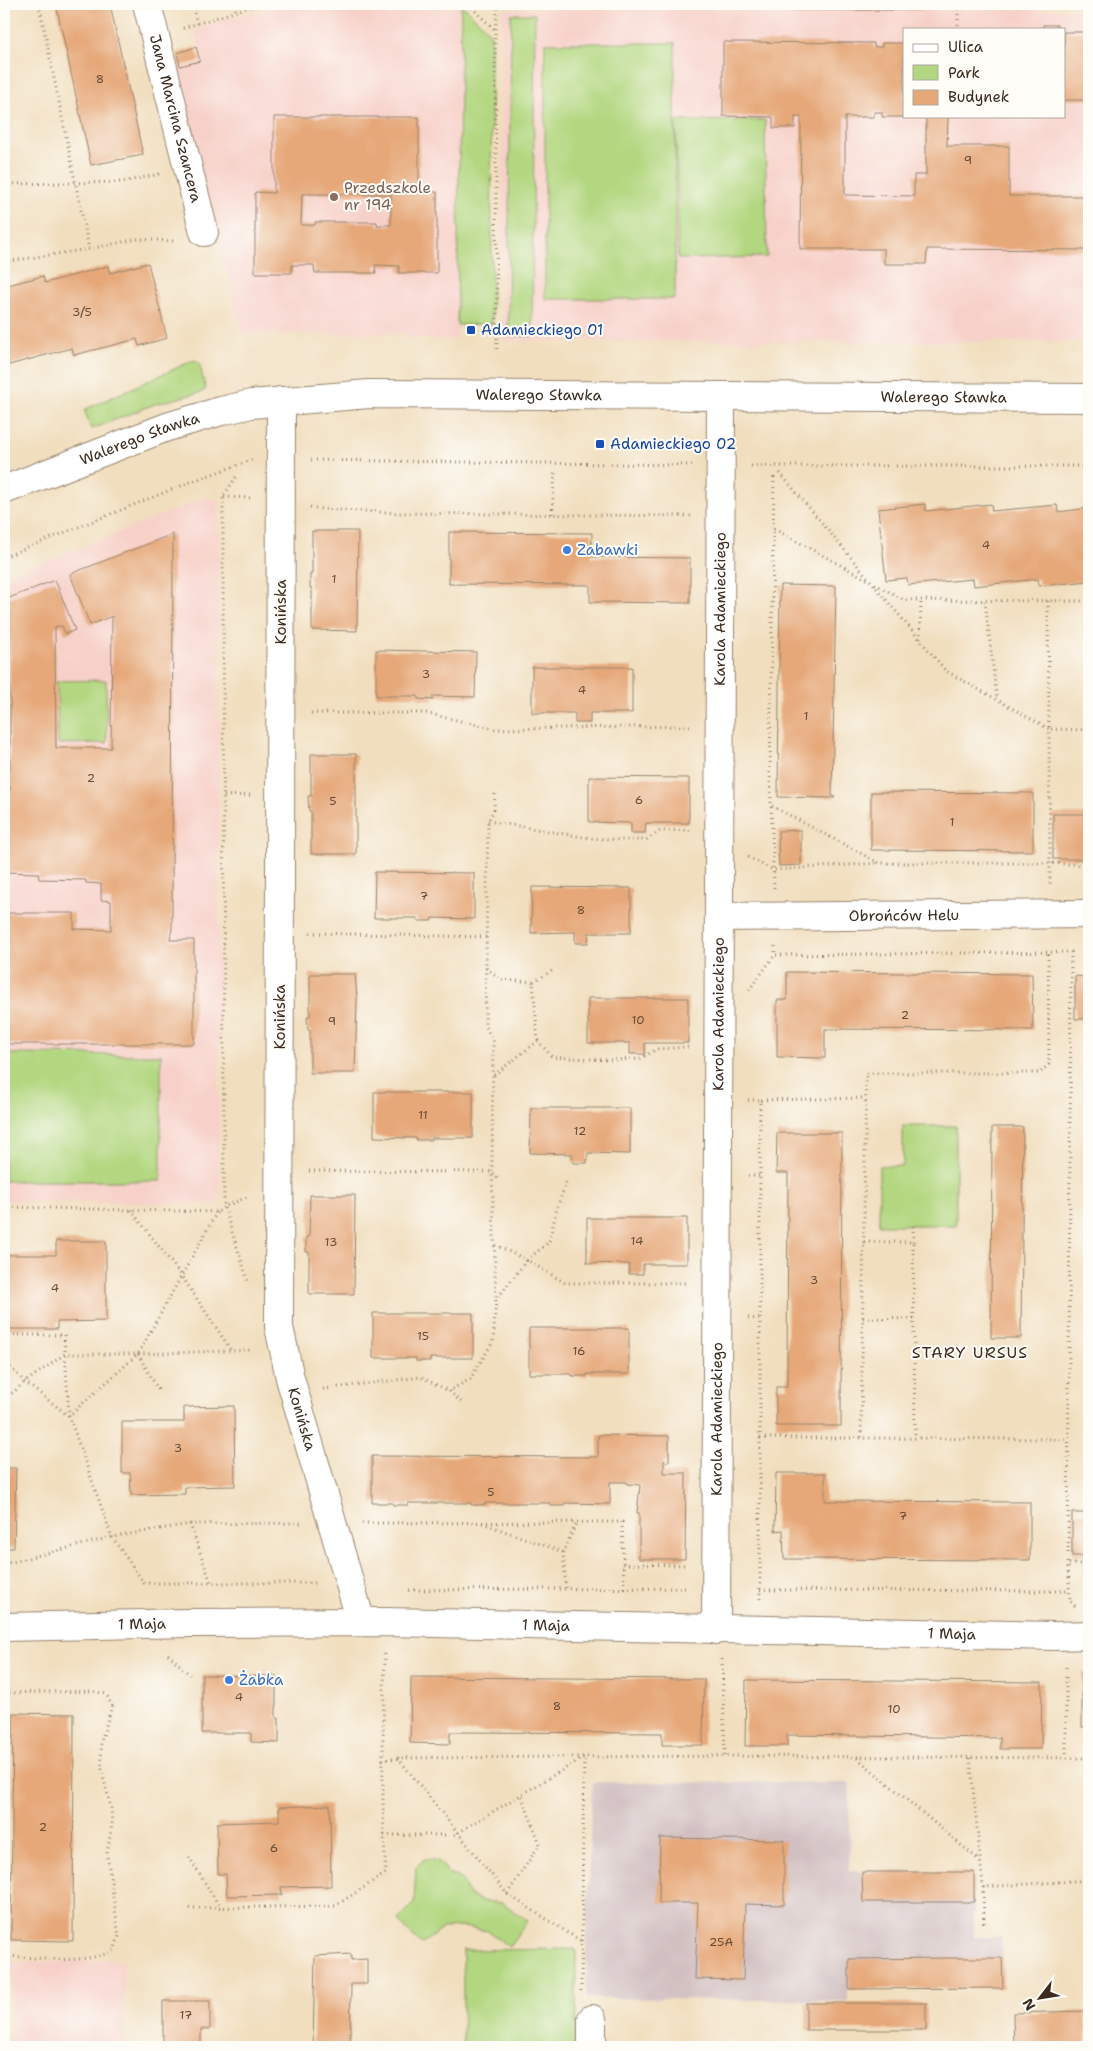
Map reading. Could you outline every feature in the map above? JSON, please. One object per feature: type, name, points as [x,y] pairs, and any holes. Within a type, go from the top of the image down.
[{"type":"street","name":"Jana Marcina Szancera","points":[[147,4],[204,232]]},
{"type":"street","name":"Walerego Sławka","points":[[4,490],[167,427],[244,406],[281,401],[369,394],[1089,398]]},
{"type":"street","name":"Karola Adamieckiego","points":[[719,1640],[706,1588],[720,842],[721,396]]},
{"type":"street","name":"Konińska","points":[[281,401],[279,1327],[290,1378],[350,1586],[373,1622]]},
{"type":"street","name":"Obrońców Helu","points":[[719,916],[1089,914]]},
{"type":"street","name":"1 Maja","points":[[4,1627],[373,1622],[719,1640],[753,1631],[1079,1627]]},
{"type":"street","points":[[592,2019],[592,2047]]},
{"type":"path","points":[[39,4],[89,249]]},
{"type":"path","points":[[234,4],[236,11]]},
{"type":"path","points":[[155,36],[259,4]]},
{"type":"path","points":[[468,4],[495,31]]},
{"type":"path","points":[[497,349],[495,31],[498,4]]},
{"type":"path","points":[[958,4],[958,28]]},
{"type":"path","points":[[193,8],[197,23]]},
{"type":"path","points":[[4,184],[122,182],[188,168]]},
{"type":"path","points":[[4,262],[89,249],[137,239],[173,241]]},
{"type":"path","points":[[4,557],[193,481],[253,459]]},
{"type":"path","points":[[303,460],[694,465]]},
{"type":"path","points":[[749,466],[1089,466]]},
{"type":"path","points":[[552,514],[555,472]]},
{"type":"path","points":[[745,995],[775,956],[770,772],[774,473]]},
{"type":"path","points":[[780,473],[946,671],[1049,729],[1089,730]]},
{"type":"path","points":[[224,1207],[223,497],[236,477]]},
{"type":"path","points":[[223,497],[282,499],[321,509],[399,513],[698,516]]},
{"type":"path","points":[[774,529],[904,600],[1089,601]]},
{"type":"path","points":[[920,639],[921,600]]},
{"type":"path","points":[[985,601],[998,700]]},
{"type":"path","points":[[1048,601],[1050,914]]},
{"type":"path","points":[[303,713],[426,713],[494,729],[696,726]]},
{"type":"path","points":[[449,1391],[470,1379],[493,1342],[496,1300],[492,1172],[493,1040],[485,1025],[488,821],[494,810],[495,794]]},
{"type":"path","points":[[771,805],[879,863]]},
{"type":"path","points":[[488,821],[589,838],[622,840],[646,840],[660,831],[694,830]]},
{"type":"path","points":[[720,842],[774,870],[879,863],[1050,863],[1089,865]]},
{"type":"path","points":[[301,933],[486,937]]},
{"type":"path","points":[[775,956],[1048,954],[1071,952],[1068,1564],[1070,1602],[1079,1627],[1066,1758]]},
{"type":"path","points":[[862,1438],[866,1073],[1040,1073],[1049,1064],[1048,954]]},
{"type":"path","points":[[486,968],[502,980],[533,982],[555,969]]},
{"type":"path","points":[[533,982],[538,1041],[552,1057],[610,1060],[640,1059],[657,1049],[692,1047]]},
{"type":"path","points":[[493,1075],[538,1041]]},
{"type":"path","points":[[753,1631],[754,1611],[760,1605],[760,1100],[865,1098]]},
{"type":"path","points":[[69,1416],[138,1354],[181,1274],[218,1212],[224,1207],[279,1184],[302,1170],[492,1172],[498,1179]]},
{"type":"path","points":[[496,1300],[527,1260],[548,1242],[567,1180]]},
{"type":"path","points":[[4,1206],[218,1212]]},
{"type":"path","points":[[131,1210],[181,1274],[231,1350]]},
{"type":"path","points":[[913,1225],[915,1438]]},
{"type":"path","points":[[864,1242],[913,1242]]},
{"type":"path","points":[[495,1244],[527,1260],[565,1283],[693,1283]]},
{"type":"path","points":[[863,1318],[914,1319]]},
{"type":"path","points":[[4,1335],[64,1335],[69,1416],[112,1537],[144,1583],[331,1582],[350,1586]]},
{"type":"path","points":[[4,1400],[25,1382],[66,1354],[260,1350]]},
{"type":"path","points":[[4,1354],[8,1364],[25,1382],[69,1416]]},
{"type":"path","points":[[138,1354],[159,1391]]},
{"type":"path","points":[[318,1389],[421,1377],[449,1391],[461,1402]]},
{"type":"path","points":[[760,1438],[1068,1439]]},
{"type":"path","points":[[480,1522],[563,1552]]},
{"type":"path","points":[[566,1589],[563,1552],[577,1522]]},
{"type":"path","points":[[190,1524],[211,1583]]},
{"type":"path","points":[[404,1590],[706,1588],[694,1565],[624,1564]]},
{"type":"path","points":[[1068,1564],[1089,1564]]},
{"type":"path","points":[[760,1590],[1069,1591]]},
{"type":"path","points":[[189,1908],[335,1906],[386,1873],[382,1760],[373,1622]]},
{"type":"path","points":[[719,1640],[725,1756]]},
{"type":"path","points":[[4,1793],[5,1693],[92,1691],[106,1694],[112,1706],[101,1742],[102,1772],[111,1808],[112,1824],[106,1854],[118,1936],[114,1950],[102,1956],[72,1959],[4,1956]]},
{"type":"path","points":[[382,1760],[397,1758],[725,1756],[1089,1758]]},
{"type":"path","points":[[384,1835],[454,1835],[584,1757]]},
{"type":"path","points":[[584,1757],[581,2001],[592,2019]]},
{"type":"path","points":[[856,1757],[979,1860]]},
{"type":"path","points":[[397,1758],[508,1894],[581,1941]]},
{"type":"path","points":[[970,1758],[983,1887],[984,1925]]},
{"type":"path","points":[[508,1894],[540,1844],[521,1794]]},
{"type":"path","points":[[189,1857],[220,1908]]},
{"type":"path","points":[[983,1887],[1089,1880]]},
{"type":"shaded area","name":"Przedszkole nr 194","points":[[271,5],[461,7],[457,339],[408,339],[407,333],[242,334],[177,68],[202,62],[194,31],[231,17],[264,11]]},
{"type":"shaded area","points":[[502,9],[1089,10],[1089,342],[502,341]]},
{"type":"shaded area","points":[[207,497],[219,501],[219,1204],[4,1201],[4,578]]},
{"type":"shaded area","points":[[592,1782],[850,1783],[849,1871],[974,1872],[974,1937],[1001,1937],[1003,1988],[848,1989],[848,2001],[587,1998],[586,1951]]},
{"type":"shaded area","points":[[124,1960],[124,2047],[11,2047],[12,1962]]},
{"type":"green space","points":[[461,7],[466,8],[491,34],[492,324],[457,325]]},
{"type":"green space","points":[[511,14],[535,14],[532,336],[508,336]]},
{"type":"green space","points":[[545,43],[675,43],[675,299],[545,299]]},
{"type":"green space","points":[[765,120],[767,257],[678,259],[676,121]]},
{"type":"green space","points":[[194,360],[199,363],[206,389],[202,392],[155,404],[92,429],[84,410]]},
{"type":"green space","points":[[106,680],[107,743],[58,744],[57,681]]},
{"type":"green space","points":[[4,1054],[161,1055],[161,1181],[4,1181]]},
{"type":"green space","points":[[903,1126],[956,1126],[956,1225],[879,1225],[879,1166],[903,1166]]},
{"type":"green space","points":[[424,1859],[436,1861],[444,1866],[448,1874],[462,1880],[468,1894],[481,1901],[503,1903],[528,1921],[509,1947],[488,1931],[463,1927],[443,1928],[422,1944],[401,1925],[398,1920],[414,1903],[416,1867]]},
{"type":"green space","points":[[576,1949],[576,2047],[463,2047],[463,1950]]},
{"type":"building","points":[[56,4],[110,4],[143,155],[91,165]]},
{"type":"building","points":[[792,4],[920,4],[920,10],[792,10]]},
{"type":"building","points":[[1043,25],[1057,25],[1057,28],[1043,28]]},
{"type":"building","points":[[1066,32],[1089,32],[1089,100],[1066,100]]},
{"type":"building","points":[[723,42],[874,43],[874,47],[882,47],[882,43],[903,43],[903,117],[882,117],[882,112],[874,112],[874,117],[845,117],[845,195],[914,196],[914,175],[926,175],[926,118],[948,118],[947,146],[1009,146],[1009,196],[1089,196],[1089,250],[927,249],[926,264],[884,264],[884,249],[800,249],[801,117],[795,117],[795,128],[773,128],[773,117],[723,116]]},
{"type":"building","points":[[196,47],[200,61],[180,66],[177,53]]},
{"type":"building","points":[[274,117],[419,117],[419,192],[437,192],[437,273],[399,273],[399,266],[375,265],[376,273],[315,273],[314,265],[292,265],[292,273],[255,273],[255,192],[274,193]],"holes":[[[302,194],[391,194],[391,225],[377,225],[377,222],[315,222],[315,225],[301,225]]]},
{"type":"building","points":[[148,263],[167,338],[139,346],[137,339],[74,355],[72,348],[9,365],[7,358],[4,359],[4,286],[43,276],[45,283],[108,266],[110,273]]},
{"type":"building","points":[[925,504],[926,511],[991,504],[992,511],[1057,505],[1058,512],[1089,508],[1089,581],[1039,586],[1038,579],[974,586],[973,579],[908,585],[907,578],[886,580],[878,509]]},
{"type":"building","points":[[312,531],[358,531],[357,631],[312,630],[310,574],[312,574]]},
{"type":"building","points":[[449,532],[592,533],[591,557],[690,558],[690,603],[590,602],[590,585],[449,584]]},
{"type":"building","points":[[173,534],[172,928],[170,940],[194,940],[194,1044],[4,1044],[4,913],[74,913],[74,929],[111,930],[111,901],[101,900],[101,884],[86,883],[86,880],[39,879],[38,873],[4,872],[4,791],[10,790],[10,786],[4,786],[4,770],[10,770],[10,629],[9,626],[4,627],[4,600],[55,580],[75,630],[65,634],[62,626],[56,626],[55,629],[56,748],[111,748],[112,616],[90,625],[70,574]]},
{"type":"building","points":[[780,585],[836,586],[832,796],[835,798],[778,797]]},
{"type":"building","points":[[376,650],[476,652],[475,697],[433,696],[433,700],[418,699],[418,696],[376,696]]},
{"type":"building","points":[[532,667],[632,667],[632,713],[590,713],[590,723],[575,723],[575,713],[532,713]]},
{"type":"building","points":[[311,754],[356,754],[356,854],[311,854],[311,811],[309,811],[308,796],[311,796]]},
{"type":"building","points":[[589,777],[689,778],[689,823],[646,823],[645,833],[631,833],[631,823],[589,822]]},
{"type":"building","points":[[871,792],[1033,793],[1033,851],[871,850]]},
{"type":"building","points":[[1053,814],[1089,814],[1089,859],[1053,859]]},
{"type":"building","points":[[801,830],[801,865],[779,866],[778,831]]},
{"type":"building","points":[[375,872],[474,873],[474,919],[432,918],[431,921],[417,921],[417,918],[374,918]]},
{"type":"building","points":[[532,887],[631,888],[631,933],[589,933],[588,943],[575,943],[575,932],[531,933]]},
{"type":"building","points":[[787,972],[1032,974],[1033,1030],[825,1029],[825,1058],[777,1057],[777,1000],[787,1000]]},
{"type":"building","points":[[310,974],[355,974],[357,999],[355,1073],[310,1073],[310,1030],[308,1030],[307,1016],[310,1016]]},
{"type":"building","points":[[1075,976],[1089,977],[1089,1019],[1075,1019]]},
{"type":"building","points":[[588,998],[688,998],[688,1043],[645,1043],[645,1054],[630,1054],[630,1043],[588,1043]]},
{"type":"building","points":[[374,1092],[473,1092],[473,1138],[416,1140],[416,1138],[374,1137]]},
{"type":"building","points":[[531,1108],[630,1108],[630,1154],[588,1153],[587,1163],[573,1163],[572,1154],[530,1153]]},
{"type":"building","points":[[992,1127],[1023,1127],[1021,1338],[991,1338]]},
{"type":"building","points":[[777,1133],[842,1133],[841,1426],[776,1426],[776,1387],[787,1387],[788,1173],[776,1173]]},
{"type":"building","points":[[310,1195],[355,1195],[354,1294],[309,1294],[309,1252],[306,1252],[306,1237],[309,1237]]},
{"type":"building","points":[[587,1218],[687,1218],[687,1264],[643,1264],[643,1274],[629,1274],[629,1264],[587,1263]]},
{"type":"building","points":[[56,1241],[106,1241],[106,1321],[57,1322],[57,1329],[4,1329],[4,1255],[56,1255]]},
{"type":"building","points":[[373,1313],[473,1313],[473,1358],[430,1358],[430,1361],[416,1361],[416,1358],[373,1358]]},
{"type":"building","points":[[529,1328],[629,1328],[629,1374],[572,1376],[572,1374],[529,1374]]},
{"type":"building","points":[[234,1406],[235,1486],[185,1487],[185,1494],[131,1495],[130,1473],[122,1473],[122,1422],[184,1422],[184,1407]]},
{"type":"building","points":[[598,1435],[669,1436],[669,1462],[664,1461],[664,1473],[686,1473],[685,1559],[639,1559],[639,1513],[637,1513],[640,1485],[627,1484],[627,1482],[610,1482],[610,1504],[565,1503],[564,1506],[550,1506],[550,1503],[485,1503],[486,1505],[471,1505],[471,1503],[408,1503],[408,1505],[393,1505],[393,1503],[372,1503],[372,1456],[598,1457]]},
{"type":"building","points":[[4,1468],[16,1468],[14,1548],[4,1548]]},
{"type":"building","points":[[776,1473],[825,1473],[825,1501],[1030,1502],[1030,1560],[784,1559],[783,1530],[775,1531]]},
{"type":"building","points":[[1072,1513],[1089,1513],[1089,1556],[1072,1556]]},
{"type":"building","points":[[1082,1673],[1089,1673],[1089,1727],[1082,1727]]},
{"type":"building","points":[[202,1675],[276,1676],[276,1718],[279,1718],[279,1743],[251,1742],[251,1733],[202,1733]]},
{"type":"building","points":[[411,1677],[704,1679],[703,1745],[662,1745],[662,1733],[450,1732],[450,1744],[410,1743]]},
{"type":"building","points":[[746,1680],[1042,1682],[1041,1749],[1000,1749],[1000,1738],[787,1735],[787,1746],[745,1746]]},
{"type":"building","points":[[13,1713],[74,1714],[73,1941],[11,1940]]},
{"type":"building","points":[[330,1805],[331,1886],[281,1887],[282,1895],[227,1896],[226,1874],[218,1874],[217,1823],[279,1821],[279,1807]]},
{"type":"building","points":[[660,1838],[784,1840],[784,1905],[745,1904],[743,1980],[695,1979],[698,1903],[659,1903]]},
{"type":"building","points":[[862,1872],[974,1872],[974,1902],[863,1902]]},
{"type":"building","points":[[351,1954],[351,1960],[367,1959],[367,1984],[351,1984],[350,2047],[313,2047],[315,1956]]},
{"type":"building","points":[[1002,1958],[1003,1988],[849,1989],[849,1959]]},
{"type":"building","points":[[163,2001],[210,2001],[210,2029],[201,2029],[201,2047],[163,2047]]},
{"type":"building","points":[[806,2003],[926,2003],[926,2030],[806,2030]]},
{"type":"building","points":[[1085,2011],[1087,2047],[1014,2047],[1013,2013]]},
{"type":"place","name":"Przedszkole nr 194","points":[[334,197]]},
{"type":"place","name":"Adamieckiego 01","points":[[471,330]]},
{"type":"place","name":"Adamieckiego 02","points":[[600,444]]},
{"type":"place","name":"Zabawki","points":[[567,550]]},
{"type":"place","name":"Żabka","points":[[229,1680]]},
{"type":"district","name":"STARY URSUS","points":[[970,1352]]}]
